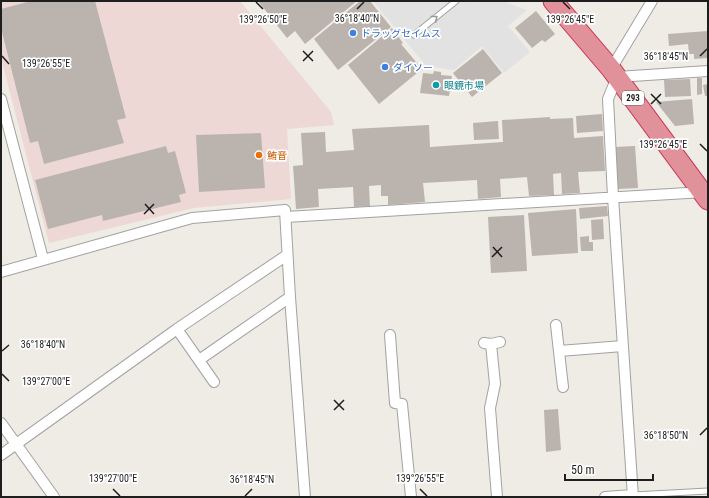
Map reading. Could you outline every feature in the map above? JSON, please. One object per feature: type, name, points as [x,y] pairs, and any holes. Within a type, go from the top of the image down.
[{"type":"highway","name":"293","points":[[553,1],[614,73],[706,194]]},
{"type":"street","points":[[605,497],[633,496],[608,99],[614,73],[652,1]]},
{"type":"street","points":[[614,73],[708,71]]},
{"type":"street","points":[[1,99],[43,259]]},
{"type":"street","points":[[286,217],[613,197],[706,194]]},
{"type":"street","points":[[1,272],[192,218],[285,210],[305,497]]},
{"type":"street","points":[[1,455],[177,329],[287,255]]},
{"type":"street","points":[[199,360],[290,297]]},
{"type":"street","points":[[556,325],[563,387]]},
{"type":"street","points":[[177,329],[214,382]]},
{"type":"street","points":[[390,335],[395,403],[402,404],[411,497]]},
{"type":"street","points":[[492,343],[495,384],[490,408],[497,497]]},
{"type":"street","points":[[559,351],[623,346]]},
{"type":"street","points":[[1,422],[54,497]]},
{"type":"lane","points":[[414,35],[456,1]]},
{"type":"lane","points":[[633,496],[708,492]]},
{"type":"shaded area","points":[[2,1],[240,1],[331,112],[334,125],[287,129],[291,199],[194,208],[49,243],[1,58]]},
{"type":"shaded area","points":[[373,1],[473,1],[475,3],[478,1],[503,1],[527,10],[508,26],[530,52],[504,73],[482,46],[454,70],[426,66]]},
{"type":"building","points":[[31,1],[95,1],[126,118],[117,120],[124,143],[44,164],[38,141],[30,143],[1,28],[1,9]]},
{"type":"building","points":[[258,1],[357,1],[305,44],[295,31],[287,38]]},
{"type":"building","name":"ドラッグセイムス","points":[[360,1],[370,1],[391,27],[338,70],[314,39]]},
{"type":"building","points":[[536,11],[555,34],[545,42],[542,40],[532,48],[515,28]]},
{"type":"building","name":"ダイソー","points":[[392,28],[403,43],[401,44],[422,69],[379,104],[348,65]]},
{"type":"building","points":[[708,31],[708,58],[694,59],[694,54],[689,54],[688,44],[669,46],[668,34]]},
{"type":"building","points":[[483,49],[502,73],[472,97],[453,73]]},
{"type":"building","name":"眼鏡市場","points":[[434,71],[441,72],[441,75],[452,76],[449,96],[420,93],[423,73],[433,74]]},
{"type":"building","points":[[697,78],[702,78],[702,94],[697,95]]},
{"type":"building","points":[[690,79],[691,96],[665,97],[664,80]]},
{"type":"building","points":[[708,84],[708,96],[705,96],[703,85]]},
{"type":"building","points":[[692,99],[694,124],[675,126],[656,102]]},
{"type":"building","points":[[602,114],[603,131],[577,133],[576,116]]},
{"type":"building","points":[[550,117],[550,119],[573,118],[574,138],[603,136],[605,171],[578,172],[580,193],[562,194],[561,173],[553,174],[554,195],[529,196],[527,177],[500,179],[501,197],[478,199],[477,180],[423,183],[425,202],[388,205],[388,196],[381,196],[381,185],[369,186],[370,206],[354,207],[353,187],[318,189],[319,207],[296,209],[293,166],[303,165],[301,133],[325,132],[326,152],[354,150],[352,129],[429,125],[430,147],[503,142],[502,120]]},
{"type":"building","points":[[498,121],[499,139],[474,140],[473,123]]},
{"type":"building","points":[[261,133],[265,188],[199,192],[196,135]]},
{"type":"building","points":[[166,146],[168,153],[175,151],[186,193],[179,195],[181,202],[103,221],[102,215],[48,229],[35,180]]},
{"type":"building","points":[[635,146],[638,188],[618,189],[615,147]]},
{"type":"building","points":[[607,206],[608,216],[580,219],[579,208]]},
{"type":"building","points":[[576,209],[578,253],[532,256],[528,213]]},
{"type":"building","points":[[524,215],[527,271],[491,273],[488,217]]},
{"type":"building","points":[[603,219],[604,239],[592,240],[591,220]]},
{"type":"building","points":[[589,236],[589,242],[593,242],[593,251],[581,251],[580,237]]},
{"type":"building","points":[[558,409],[561,450],[546,452],[544,410]]},
{"type":"place","name":"ドラッグセイムス","points":[[353,33]]},
{"type":"place","name":"ダイソー","points":[[385,67]]},
{"type":"place","name":"眼鏡市場","points":[[436,85]]},
{"type":"place","name":"鮪音","points":[[259,155]]}]
